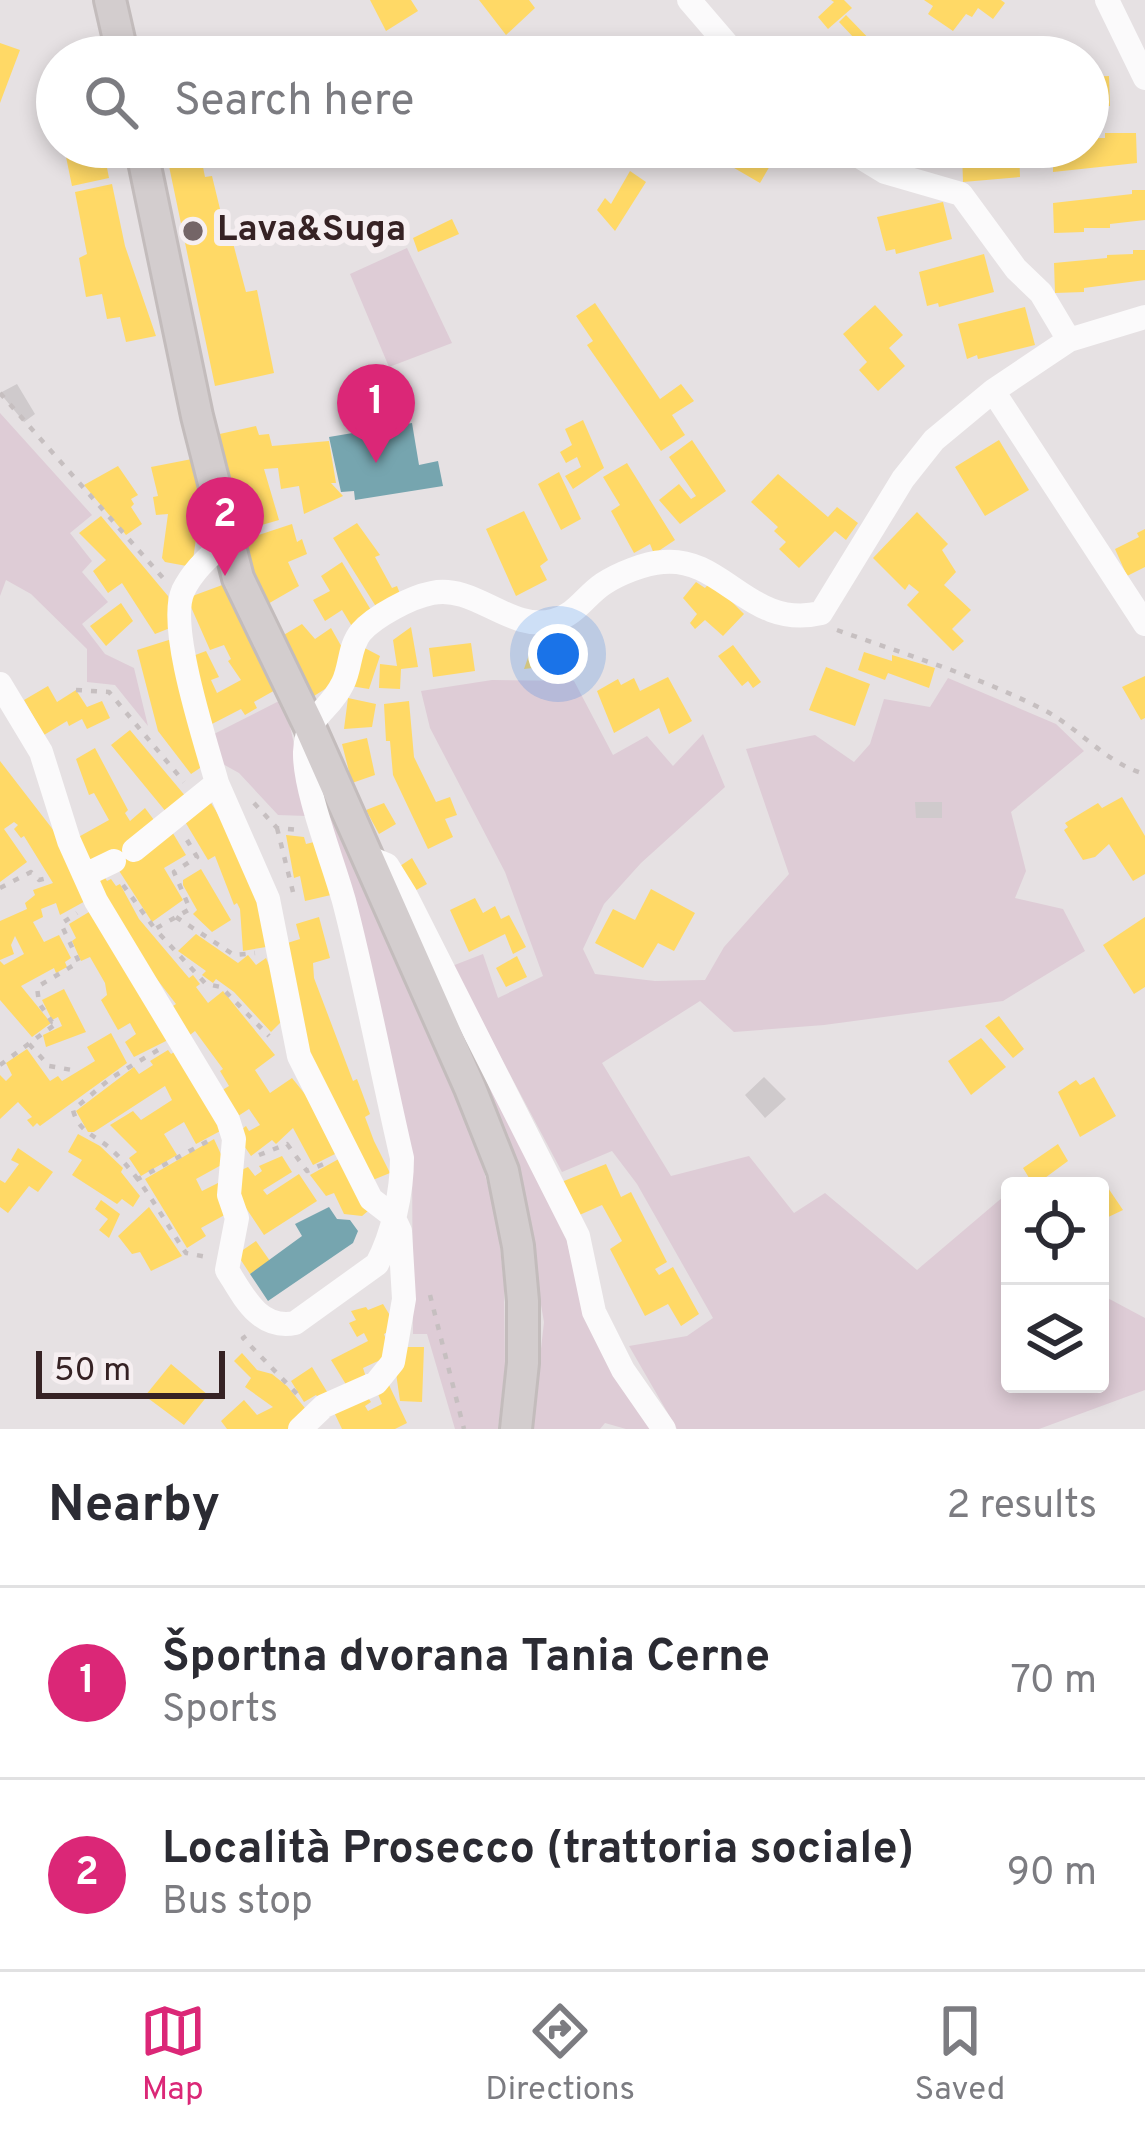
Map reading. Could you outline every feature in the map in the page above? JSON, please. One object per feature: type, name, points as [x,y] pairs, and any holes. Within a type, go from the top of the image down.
[{"type":"main road","points":[[110,0],[118,36]]},
{"type":"main road","points":[[146,168],[226,542],[250,606],[309,725],[503,1171],[523,1301],[516,1429]]},
{"type":"street","points":[[689,0],[720,36]]},
{"type":"street","points":[[1107,0],[1145,79]]},
{"type":"street","points":[[878,168],[961,194],[1016,269],[1041,293],[1069,340]]},
{"type":"street","points":[[0,684],[41,752],[69,841],[96,901],[230,1129],[230,1195],[237,1218],[227,1270],[254,1312],[283,1325],[296,1323],[377,1264],[393,1216],[402,1158],[360,962],[306,767],[309,725],[343,683],[359,633],[434,592],[466,596],[532,623],[548,622],[580,608],[604,583],[663,562],[709,572],[759,607],[780,614],[821,613],[903,479],[934,440],[993,391],[1069,340],[1145,317]]},
{"type":"street","points":[[993,391],[1145,624]]},
{"type":"street","points":[[226,542],[184,590],[181,636],[210,784],[262,880],[299,1056],[371,1199],[393,1216],[403,1256],[403,1320],[393,1362],[376,1383],[325,1406],[307,1422]]},
{"type":"street","points":[[86,875],[175,820],[210,784]]},
{"type":"street","points":[[365,856],[387,865],[405,894],[578,1236],[594,1312],[623,1370],[664,1429]]},
{"type":"path","points":[[0,393],[163,578],[184,590]]},
{"type":"path","points":[[821,613],[822,621],[833,629],[967,676],[1048,712],[1123,765],[1145,773]]},
{"type":"path","points":[[76,690],[110,692],[210,784],[242,790],[277,828],[324,827]]},
{"type":"path","points":[[154,929],[190,909],[174,872],[197,857],[175,820]]},
{"type":"path","points":[[119,858],[154,929],[206,984],[221,987],[264,1033],[299,1056]]},
{"type":"path","points":[[0,888],[31,872],[39,880],[51,877]]},
{"type":"path","points":[[0,1065],[57,1023],[39,1003],[37,987],[79,962],[61,924],[96,901]]},
{"type":"path","points":[[176,916],[234,955],[252,952],[279,958]]},
{"type":"path","points":[[178,1038],[111,1078],[73,1110],[76,1123],[108,1146],[136,1180],[186,1253],[226,1261]]},
{"type":"path","points":[[29,1044],[49,1066],[78,1071]]},
{"type":"path","points":[[136,1180],[230,1129]]},
{"type":"path","points":[[232,1165],[287,1144],[307,1172],[348,1153]]},
{"type":"path","points":[[403,1256],[435,1302],[464,1429]]},
{"type":"path","points":[[270,1367],[307,1422]]},
{"type":"shaded area","points":[[407,248],[452,343],[389,367],[350,274]]},
{"type":"shaded area","points":[[0,413],[92,515],[70,533],[92,561],[82,572],[108,602],[82,624],[105,654],[134,668],[148,726],[115,685],[87,682],[87,649],[31,594],[6,580],[0,596]]},
{"type":"shaded area","points":[[948,678],[1056,724],[1084,751],[1011,812],[1026,871],[1015,898],[1063,909],[1085,951],[1003,1001],[824,1025],[734,1032],[700,1001],[602,1063],[671,1176],[749,1156],[794,1213],[825,1193],[917,1270],[1001,1199],[1001,1393],[1109,1393],[1109,1299],[1145,1318],[1145,1390],[1039,1429],[677,1429],[629,1346],[687,1336],[713,1318],[637,1184],[612,1151],[562,1172],[452,966],[483,954],[498,998],[543,976],[505,872],[430,728],[421,691],[492,680],[574,681],[613,755],[647,736],[673,766],[703,734],[725,787],[641,863],[604,904],[583,949],[595,974],[655,981],[705,980],[724,947],[789,874],[746,749],[815,735],[854,762],[870,744],[884,699],[930,707]]},
{"type":"shaded area","points":[[281,700],[307,816],[278,815],[239,773],[221,763],[214,734]]},
{"type":"shaded area","points":[[314,767],[473,1130],[497,1220],[504,1285],[505,1368],[498,1429],[455,1429],[427,1334],[413,1334],[412,1154]]},
{"type":"shaded area","points":[[389,884],[565,1233],[582,1304],[650,1429],[605,1423],[600,1429],[532,1429],[544,1322],[516,1162]]},
{"type":"building: Homes","points":[[370,0],[411,0],[418,11],[386,31]]},
{"type":"building: Homes","points":[[479,0],[529,0],[535,8],[506,35]]},
{"type":"building: Homes","points":[[831,0],[844,0],[852,8],[828,29],[818,17],[834,2]]},
{"type":"building: Homes","points":[[924,0],[1005,3],[993,19],[978,8],[972,17],[966,14],[953,31],[928,14],[933,6]]},
{"type":"building: Homes","points":[[846,15],[866,36],[852,36],[839,22]]},
{"type":"building: Homes","points":[[0,43],[20,50],[0,103]]},
{"type":"building: Homes","points":[[1109,133],[1136,133],[1137,163],[1109,166]]},
{"type":"building: Homes","points":[[68,168],[107,168],[109,178],[72,186]]},
{"type":"building: Homes","points":[[169,168],[203,168],[205,177],[212,176],[246,292],[257,290],[274,373],[215,386]]},
{"type":"building: Homes","points":[[734,168],[769,168],[760,183]]},
{"type":"building: Homes","points":[[963,168],[1020,168],[1020,177],[963,182]]},
{"type":"building: Homes","points":[[630,171],[646,182],[615,231],[597,210],[605,198],[611,204]]},
{"type":"building: Homes","points":[[112,184],[125,246],[156,336],[126,342],[120,317],[107,319],[102,294],[86,297],[79,258],[87,254],[75,192]]},
{"type":"building: Homes","points":[[1132,190],[1145,190],[1145,220],[1054,233],[1053,203],[1132,194]]},
{"type":"building: Homes","points":[[943,202],[952,239],[896,254],[895,249],[886,251],[877,217]]},
{"type":"building: Homes","points":[[452,219],[459,234],[418,252],[413,238]]},
{"type":"building: Homes","points":[[1133,250],[1145,250],[1145,280],[1055,293],[1054,263],[1133,254]]},
{"type":"building: Homes","points":[[984,254],[994,292],[927,306],[919,272]]},
{"type":"building: Homes","points":[[595,303],[660,399],[681,384],[694,401],[672,415],[685,435],[661,451],[587,345],[593,341],[576,316]]},
{"type":"building: Homes","points":[[875,305],[903,335],[889,348],[905,366],[878,391],[859,370],[867,362],[843,334]]},
{"type":"building: Homes","points":[[1025,307],[1035,345],[967,359],[958,324]]},
{"type":"building: Homes","points":[[583,420],[604,468],[573,489],[565,476],[581,467],[577,457],[566,463],[560,452],[572,445],[565,429]]},
{"type":"building: Homes","points":[[256,426],[259,435],[269,434],[272,446],[329,441],[336,483],[331,483],[343,496],[304,514],[299,486],[281,489],[278,468],[264,469],[279,520],[238,532],[215,435]]},
{"type":"building: Homes","points":[[692,440],[726,491],[680,524],[659,500],[679,484],[691,499],[696,496],[669,457]]},
{"type":"building: Homes","points":[[999,440],[1029,490],[985,516],[955,467]]},
{"type":"building: Homes","points":[[192,459],[201,503],[192,567],[162,558],[168,514],[156,515],[153,497],[158,496],[151,467]]},
{"type":"building: Homes","points":[[627,463],[675,540],[654,554],[650,544],[634,553],[611,511],[620,505],[603,477]]},
{"type":"building: Homes","points":[[118,466],[138,495],[131,499],[131,507],[142,524],[126,535],[84,485]]},
{"type":"building: Homes","points":[[559,472],[581,519],[561,530],[538,484]]},
{"type":"building: Homes","points":[[778,474],[828,517],[837,507],[858,523],[846,540],[835,531],[799,568],[779,549],[786,542],[774,531],[778,527],[751,502]]},
{"type":"building: Homes","points":[[524,511],[548,560],[540,566],[547,580],[516,596],[486,529]]},
{"type":"building: Homes","points":[[917,512],[948,544],[942,550],[956,572],[944,585],[971,610],[952,629],[964,641],[953,651],[907,605],[919,592],[909,584],[905,590],[873,558]]},
{"type":"building: Homes","points":[[101,516],[168,596],[175,626],[155,634],[122,583],[108,593],[93,571],[106,560],[79,533]]},
{"type":"building: Homes","points":[[357,523],[402,599],[380,613],[333,538]]},
{"type":"building: Homes","points":[[292,524],[307,554],[288,562],[299,586],[266,605],[240,541]]},
{"type":"building: Homes","points":[[1145,529],[1145,567],[1127,576],[1115,549]]},
{"type":"building: Homes","points":[[342,562],[374,615],[353,628],[342,610],[325,621],[313,600],[330,591],[321,576]]},
{"type":"building: Homes","points":[[711,581],[744,614],[723,636],[705,620],[695,629],[690,623],[697,614],[683,598],[696,582],[705,588]]},
{"type":"building: Homes","points":[[225,584],[277,689],[254,702],[257,708],[245,715],[241,709],[210,725],[190,657],[206,651],[219,677],[211,680],[217,693],[241,680],[224,645],[210,650],[187,598]]},
{"type":"building: Homes","points":[[121,603],[133,621],[106,646],[90,626]]},
{"type":"building: Homes","points":[[302,624],[315,639],[331,628],[348,658],[336,682],[314,696],[282,636]]},
{"type":"building: Homes","points":[[411,627],[418,667],[401,669],[400,689],[379,688],[380,664],[397,666],[393,640]]},
{"type":"building: Homes","points":[[175,638],[206,764],[191,774],[158,731],[137,650]]},
{"type":"building: Homes","points":[[471,643],[475,671],[433,677],[429,648]]},
{"type":"building: Homes","points":[[556,643],[566,664],[524,669],[530,652]]},
{"type":"building: Homes","points":[[359,645],[380,656],[369,689],[350,686]]},
{"type":"building: Homes","points":[[733,645],[761,682],[753,688],[748,681],[742,686],[718,656]]},
{"type":"building: Homes","points":[[864,652],[935,668],[929,688],[888,673],[885,680],[858,670]]},
{"type":"building: Homes","points":[[826,667],[870,684],[855,726],[809,710]]},
{"type":"building: Homes","points":[[1145,676],[1145,718],[1141,720],[1122,687]]},
{"type":"building: Homes","points":[[668,677],[692,721],[669,734],[659,708],[614,733],[597,691],[618,679],[621,685],[634,678],[640,691]]},
{"type":"building: Homes","points":[[48,686],[57,702],[76,690],[87,707],[102,701],[110,718],[87,729],[82,719],[69,726],[67,721],[44,735],[24,700]]},
{"type":"building: Homes","points":[[348,698],[376,704],[372,727],[344,729]]},
{"type":"building: Homes","points":[[409,701],[414,757],[436,802],[450,797],[457,815],[445,819],[453,837],[428,849],[393,775],[390,741],[386,741],[384,704]]},
{"type":"building: Homes","points":[[130,730],[187,798],[167,813],[111,745]]},
{"type":"building: Homes","points":[[367,738],[375,775],[352,783],[342,744]]},
{"type":"building: Homes","points":[[95,748],[130,821],[145,808],[157,824],[171,830],[186,855],[164,868],[183,900],[152,922],[116,866],[85,866],[73,840],[109,820],[94,793],[89,795],[76,759]]},
{"type":"building: Homes","points":[[0,761],[71,853],[89,899],[60,915],[56,903],[41,909],[43,917],[33,922],[44,942],[59,935],[71,958],[65,962],[67,967],[56,973],[54,968],[21,986],[51,1023],[32,1037],[0,1000],[0,961],[4,965],[24,954],[15,936],[14,954],[0,960],[0,921],[27,909],[25,903],[35,895],[33,890],[53,883],[24,836],[14,829],[18,825],[14,822],[4,829],[27,862],[0,882]]},
{"type":"building: Homes","points":[[1122,797],[1145,836],[1145,874],[1133,881],[1109,844],[1095,857],[1083,860],[1064,830],[1065,823],[1098,803],[1102,808]]},
{"type":"building: Homes","points":[[211,803],[237,844],[272,946],[243,951],[240,909],[234,905],[215,856],[208,860],[184,820]]},
{"type":"building: Homes","points":[[384,803],[396,824],[379,834],[366,810]]},
{"type":"building: Homes","points":[[286,835],[304,837],[306,844],[318,841],[331,895],[305,901],[300,876],[294,878]]},
{"type":"building: Homes","points":[[412,858],[427,884],[411,893],[397,868]]},
{"type":"building: Homes","points":[[201,869],[231,920],[212,932],[193,914],[197,910],[183,885],[183,880]]},
{"type":"building: Homes","points":[[103,874],[107,881],[120,884],[139,919],[189,978],[193,975],[208,1003],[223,991],[275,1055],[255,1070],[270,1093],[292,1078],[341,1151],[313,1165],[293,1128],[276,1144],[272,1140],[251,1156],[236,1134],[246,1126],[249,1131],[260,1125],[249,1109],[235,1118],[219,1092],[229,1086],[223,1069],[195,1031],[185,1039],[167,1010],[176,1004],[139,956],[96,881]]},
{"type":"building: Homes","points":[[651,889],[695,913],[674,951],[658,943],[643,968],[595,943],[613,909],[635,920]]},
{"type":"building: Homes","points":[[475,898],[483,913],[495,906],[501,919],[509,915],[526,947],[513,954],[505,934],[469,952],[450,910]]},
{"type":"building: Homes","points":[[94,909],[168,1040],[134,1057],[125,1042],[136,1034],[130,1023],[118,1030],[101,1000],[107,995],[105,983],[90,957],[81,961],[72,941],[76,938],[69,924]]},
{"type":"building: Homes","points":[[319,917],[330,958],[313,963],[314,978],[390,1173],[368,1182],[303,1038],[281,945],[300,939],[296,924]]},
{"type":"building: Homes","points":[[1145,917],[1145,987],[1134,994],[1103,945]]},
{"type":"building: Homes","points":[[196,934],[238,963],[248,955],[256,965],[266,958],[282,996],[276,1002],[288,1015],[271,1032],[234,992],[202,975],[206,971],[178,951]]},
{"type":"building: Homes","points":[[517,956],[527,977],[506,987],[496,968]]},
{"type":"building: Homes","points":[[64,989],[86,1032],[46,1047],[43,1035],[62,1026],[58,1017],[52,1020],[42,1000]]},
{"type":"building: Homes","points":[[999,1016],[1024,1049],[1013,1058],[985,1026]]},
{"type":"building: Homes","points":[[111,1033],[127,1063],[40,1126],[33,1127],[27,1120],[32,1117],[18,1102],[0,1119],[0,1075],[6,1081],[12,1075],[6,1063],[27,1049],[50,1081],[58,1076],[62,1081],[95,1061],[87,1047]]},
{"type":"building: Homes","points":[[981,1038],[1006,1067],[971,1095],[948,1061]]},
{"type":"building: Homes","points":[[181,1048],[224,1129],[196,1144],[184,1122],[164,1134],[177,1155],[141,1176],[129,1158],[137,1152],[110,1125],[133,1111],[141,1120],[172,1100],[165,1086],[94,1132],[88,1132],[76,1111],[134,1067],[139,1074],[153,1065],[150,1061]]},
{"type":"building: Homes","points":[[1094,1077],[1116,1116],[1080,1137],[1058,1092],[1076,1080],[1080,1085]]},
{"type":"building: Homes","points":[[78,1134],[100,1146],[123,1168],[121,1172],[140,1196],[133,1207],[122,1199],[117,1204],[72,1175],[82,1160],[68,1152]]},
{"type":"building: Homes","points":[[214,1139],[225,1163],[196,1179],[202,1191],[220,1182],[230,1212],[201,1228],[206,1236],[187,1248],[145,1179]]},
{"type":"building: Homes","points":[[1058,1144],[1068,1161],[1046,1177],[1028,1177],[1023,1168]]},
{"type":"building: Homes","points":[[18,1148],[53,1172],[38,1192],[29,1186],[8,1213],[0,1207],[0,1180],[5,1183],[19,1164],[11,1160]]},
{"type":"building: Homes","points":[[282,1156],[292,1172],[263,1190],[267,1195],[299,1174],[317,1201],[264,1235],[234,1190],[237,1172],[248,1167],[255,1176],[262,1171],[259,1166]]},
{"type":"building: Homes","points":[[344,1156],[368,1211],[362,1216],[344,1214],[334,1193],[326,1196],[310,1175]]},
{"type":"building: Homes","points":[[606,1164],[621,1197],[631,1192],[667,1262],[655,1269],[659,1275],[673,1267],[699,1314],[681,1326],[668,1304],[645,1316],[610,1249],[622,1241],[602,1205],[575,1217],[559,1183]]},
{"type":"building: Homes","points":[[1109,1189],[1123,1210],[1109,1217]]},
{"type":"building: Homes","points":[[101,1200],[120,1214],[109,1238],[99,1230],[108,1219],[95,1209]]},
{"type":"building: Homes","points":[[149,1207],[182,1256],[151,1271],[140,1252],[132,1254],[118,1236]]},
{"type":"building: Homes","points":[[256,1241],[270,1261],[250,1274],[237,1254]]},
{"type":"building: Homes","points":[[383,1304],[397,1327],[384,1334],[391,1355],[363,1368],[367,1380],[350,1391],[331,1360],[368,1341],[364,1333],[357,1337],[349,1323],[356,1320],[351,1311]]},
{"type":"building: Homes","points":[[401,1347],[424,1347],[422,1402],[400,1401],[395,1366]]},
{"type":"building: Homes","points":[[242,1353],[257,1370],[287,1386],[309,1413],[293,1429],[227,1429],[221,1421],[244,1400],[257,1415],[273,1407],[245,1387],[251,1378],[234,1361]]},
{"type":"building: Homes","points":[[171,1364],[208,1395],[184,1425],[145,1396]]},
{"type":"building: Homes","points":[[312,1367],[329,1395],[321,1401],[316,1395],[304,1402],[291,1381]]},
{"type":"building: Homes","points":[[389,1385],[407,1423],[395,1429],[342,1429],[332,1408],[364,1392],[371,1402],[365,1406],[368,1411],[382,1404],[376,1389]]},
{"type":"building: Public","points":[[412,423],[419,465],[438,461],[443,486],[355,500],[354,491],[341,492],[329,437]]},
{"type":"building: Public","points":[[329,1207],[337,1219],[350,1220],[358,1231],[353,1243],[268,1301],[250,1274],[302,1236],[295,1224]]},
{"type":"building: Other","points":[[17,384],[35,414],[24,422],[0,393]]},
{"type":"building: Other","points":[[915,802],[942,802],[942,818],[916,818]]},
{"type":"building: Other","points":[[764,1077],[786,1099],[765,1118],[745,1095]]},
{"type":"place","name":"Lava&Suga","points":[[193,231]]},
{"type":"place","name":"Športna dvorana Tania Cerne","points":[[376,463]]},
{"type":"place","name":"Località Prosecco (trattoria sociale)","points":[[225,576]]}]
